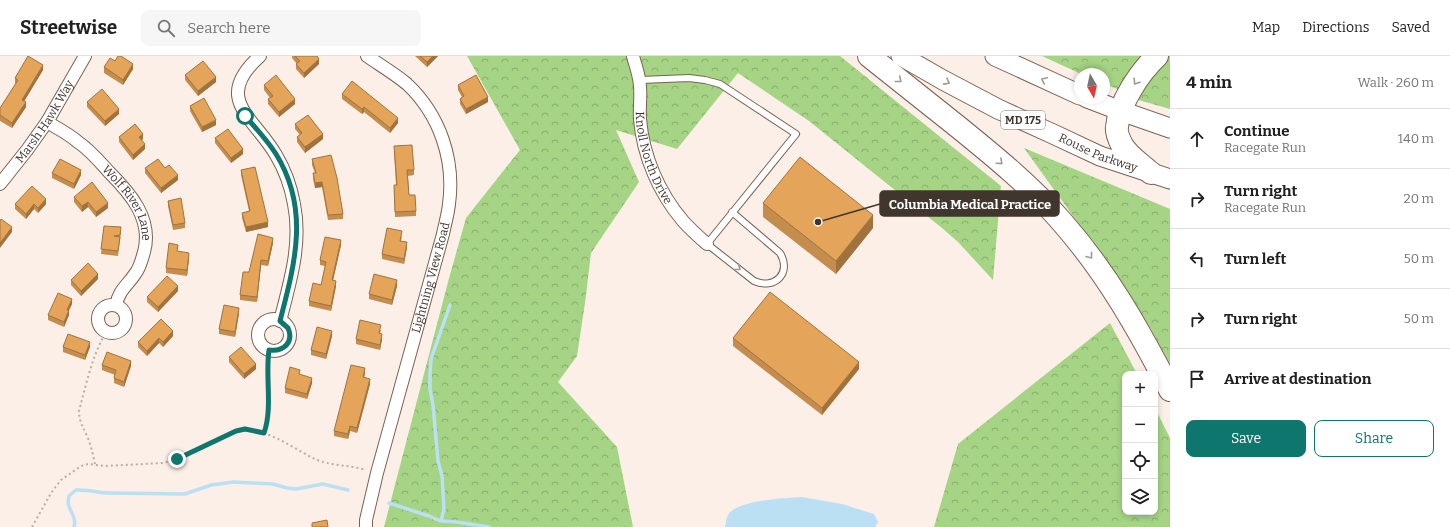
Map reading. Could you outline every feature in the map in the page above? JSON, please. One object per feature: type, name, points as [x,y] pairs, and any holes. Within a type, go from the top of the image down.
[{"type":"highway","points":[[869,56],[1020,179],[1062,221],[1105,276],[1124,305],[1150,350],[1170,390]]},
{"type":"highway","points":[[1157,56],[1145,67],[1131,88],[1121,111],[1116,128],[1122,145],[1130,154],[1160,176]]},
{"type":"main road","name":"Rouse Parkway","points":[[901,56],[998,109],[1100,156],[1160,176]]},
{"type":"main road","points":[[995,56],[1074,92]]},
{"type":"main road","points":[[1103,104],[1170,128]]},
{"type":"street","name":"Marsh Hawk Way","points":[[0,184],[47,122],[85,56]]},
{"type":"street","points":[[260,56],[248,66],[242,75],[238,84],[238,96],[245,116],[268,143],[284,170],[290,188],[297,221],[295,260],[280,321]]},
{"type":"street","name":"Lightning View Road","points":[[366,527],[366,520],[377,473],[443,234],[449,204],[451,180],[449,159],[443,138],[433,117],[420,97],[406,83],[367,56]]},
{"type":"street","name":"Knoll North Drive","points":[[633,56],[640,80],[640,119],[643,139],[649,161],[658,184],[670,204],[684,222],[707,244]]},
{"type":"street","name":"Wolf River Lane","points":[[47,122],[78,141],[92,154],[130,193],[138,205],[144,220],[146,234],[145,249],[142,261],[136,274],[118,296],[116,305]]},
{"type":"street","points":[[106,305],[116,305],[126,314],[126,324],[124,328],[116,333],[106,332],[99,326],[99,312],[106,305]]},
{"type":"street","points":[[270,320],[280,321],[288,328],[290,333],[288,343],[280,350],[269,350],[261,344],[259,340],[260,330],[262,326],[270,320]]},
{"type":"lane","points":[[640,80],[690,78],[720,84],[796,134],[732,212],[707,244],[754,281],[761,284],[766,284],[776,280],[780,276],[784,266],[784,261],[780,252],[732,212]]},
{"type":"path","points":[[95,464],[94,456],[87,436],[78,418],[78,411],[89,372],[100,342],[106,332]]},
{"type":"path","points":[[264,433],[267,423],[267,361],[269,350]]},
{"type":"path","points":[[32,527],[51,493],[61,480],[82,466],[88,464],[104,466],[163,464],[177,459],[236,431],[245,429],[264,433],[317,460],[330,464],[363,468],[377,473]]},
{"type":"green space","points":[[467,56],[840,56],[1001,186],[993,280],[958,242],[942,228],[809,121],[738,73],[677,149],[616,130],[639,182],[591,253],[577,356],[558,382],[617,447],[633,527],[384,527],[466,218],[520,150]]},
{"type":"green space","points":[[1042,56],[1145,56],[1130,70],[1120,90],[1110,86],[1110,68],[1074,68],[1074,71]]},
{"type":"green space","points":[[1169,56],[1170,109],[1135,99],[1155,68]]},
{"type":"green space","points":[[1024,148],[1170,209],[1170,365],[1151,329],[1112,270]]},
{"type":"green space","points":[[1110,323],[1135,371],[1122,371],[1122,515],[1158,515],[1158,414],[1170,438],[1170,527],[934,527],[958,444]]},
{"type":"water","points":[[802,497],[842,504],[874,514],[878,522],[875,527],[725,527],[728,515],[733,510],[741,506],[762,501]]},
{"type":"building","points":[[28,56],[43,65],[22,100],[26,102],[12,123],[0,115],[0,108],[18,80],[15,78]]},
{"type":"building","points":[[118,56],[121,56],[133,64],[123,80],[104,67],[110,58],[115,61]]},
{"type":"building","points":[[295,56],[317,56],[319,59],[304,73],[296,64],[300,61]]},
{"type":"building","points":[[420,56],[433,56],[427,62]]},
{"type":"building","points":[[203,61],[216,77],[198,91],[185,75]]},
{"type":"building","points":[[276,75],[295,99],[279,112],[268,99],[273,96],[264,85]]},
{"type":"building","points":[[476,75],[488,97],[466,109],[460,99],[464,96],[458,85]]},
{"type":"building","points":[[352,81],[398,118],[390,128],[364,107],[362,109],[342,94]]},
{"type":"building","points":[[102,89],[119,109],[105,121],[87,102]]},
{"type":"building","points":[[204,98],[216,120],[202,127],[190,106]]},
{"type":"building","points":[[308,115],[323,134],[305,147],[297,137],[302,133],[295,124]]},
{"type":"building","points":[[135,124],[143,134],[139,137],[145,144],[133,155],[119,137]]},
{"type":"building","points":[[228,129],[243,149],[231,158],[215,138]]},
{"type":"building","points":[[412,145],[414,170],[407,170],[409,195],[415,195],[416,211],[395,212],[394,185],[397,185],[394,146]]},
{"type":"building","points":[[331,155],[337,178],[343,214],[328,215],[322,182],[315,183],[313,173],[316,173],[312,159]]},
{"type":"building","points":[[800,157],[873,215],[836,261],[763,203]]},
{"type":"building","points":[[60,159],[81,170],[74,184],[52,173]]},
{"type":"building","points":[[158,159],[165,168],[169,165],[178,175],[161,188],[145,168]]},
{"type":"building","points":[[255,167],[268,222],[246,227],[242,213],[250,211],[241,170]]},
{"type":"building","points":[[92,182],[108,203],[96,212],[88,202],[82,206],[74,197]]},
{"type":"building","points":[[32,186],[46,199],[38,208],[34,204],[26,214],[15,204]]},
{"type":"building","points":[[181,198],[185,223],[173,225],[168,201]]},
{"type":"building","points":[[1,219],[12,227],[0,243],[0,221]]},
{"type":"building","points":[[104,226],[121,227],[120,235],[114,236],[120,237],[118,251],[101,249]]},
{"type":"building","points":[[387,228],[402,231],[400,241],[407,242],[404,259],[382,254]]},
{"type":"building","points":[[258,234],[273,238],[268,261],[261,260],[257,297],[240,295],[243,272],[249,272]]},
{"type":"building","points":[[325,237],[341,240],[332,280],[336,281],[331,306],[309,301],[313,283],[321,285],[326,262],[320,260]]},
{"type":"building","points":[[169,243],[178,245],[177,251],[189,253],[187,270],[166,268]]},
{"type":"building","points":[[88,263],[98,274],[81,291],[71,280]]},
{"type":"building","points":[[374,274],[397,280],[392,300],[369,294]]},
{"type":"building","points":[[167,276],[178,286],[158,307],[147,297]]},
{"type":"building","points":[[770,292],[859,362],[822,408],[733,338]]},
{"type":"building","points":[[58,293],[72,299],[64,322],[48,315]]},
{"type":"building","points":[[224,305],[239,308],[235,332],[219,329]]},
{"type":"building","points":[[161,319],[173,331],[163,342],[159,338],[147,351],[138,342]]},
{"type":"building","points":[[360,320],[381,325],[379,333],[382,334],[380,345],[356,339]]},
{"type":"building","points":[[317,327],[332,331],[326,354],[311,350]]},
{"type":"building","points":[[68,334],[90,342],[85,355],[63,347]]},
{"type":"building","points":[[241,347],[256,364],[244,374],[229,357]]},
{"type":"building","points":[[107,352],[131,361],[124,382],[114,378],[116,370],[102,365]]},
{"type":"building","points":[[351,365],[365,368],[363,377],[370,379],[357,428],[350,426],[348,434],[334,431]]},
{"type":"building","points":[[290,367],[300,370],[299,374],[312,378],[307,394],[285,388]]},
{"type":"building","points":[[327,520],[328,527],[312,527],[312,523]]},
{"type":"waterway","points":[[441,521],[444,509],[442,476],[438,461],[433,405],[430,389],[430,374],[431,359],[450,305]]},
{"type":"waterway","points":[[74,527],[74,518],[68,503],[69,496],[76,490],[110,493],[185,494],[211,485],[234,482],[273,484],[296,489],[323,484],[348,490]]},
{"type":"waterway","points":[[389,503],[441,521],[489,527]]},
{"type":"place","name":"Columbia Medical Practice","points":[[818,222]]},
{"type":"route","points":[[177,459],[236,431],[245,429],[264,433],[267,423],[267,361],[269,350],[280,350],[285,347],[290,338],[288,328],[285,323],[280,321],[295,260],[297,221],[294,204],[284,170],[276,155],[245,116]]}]
